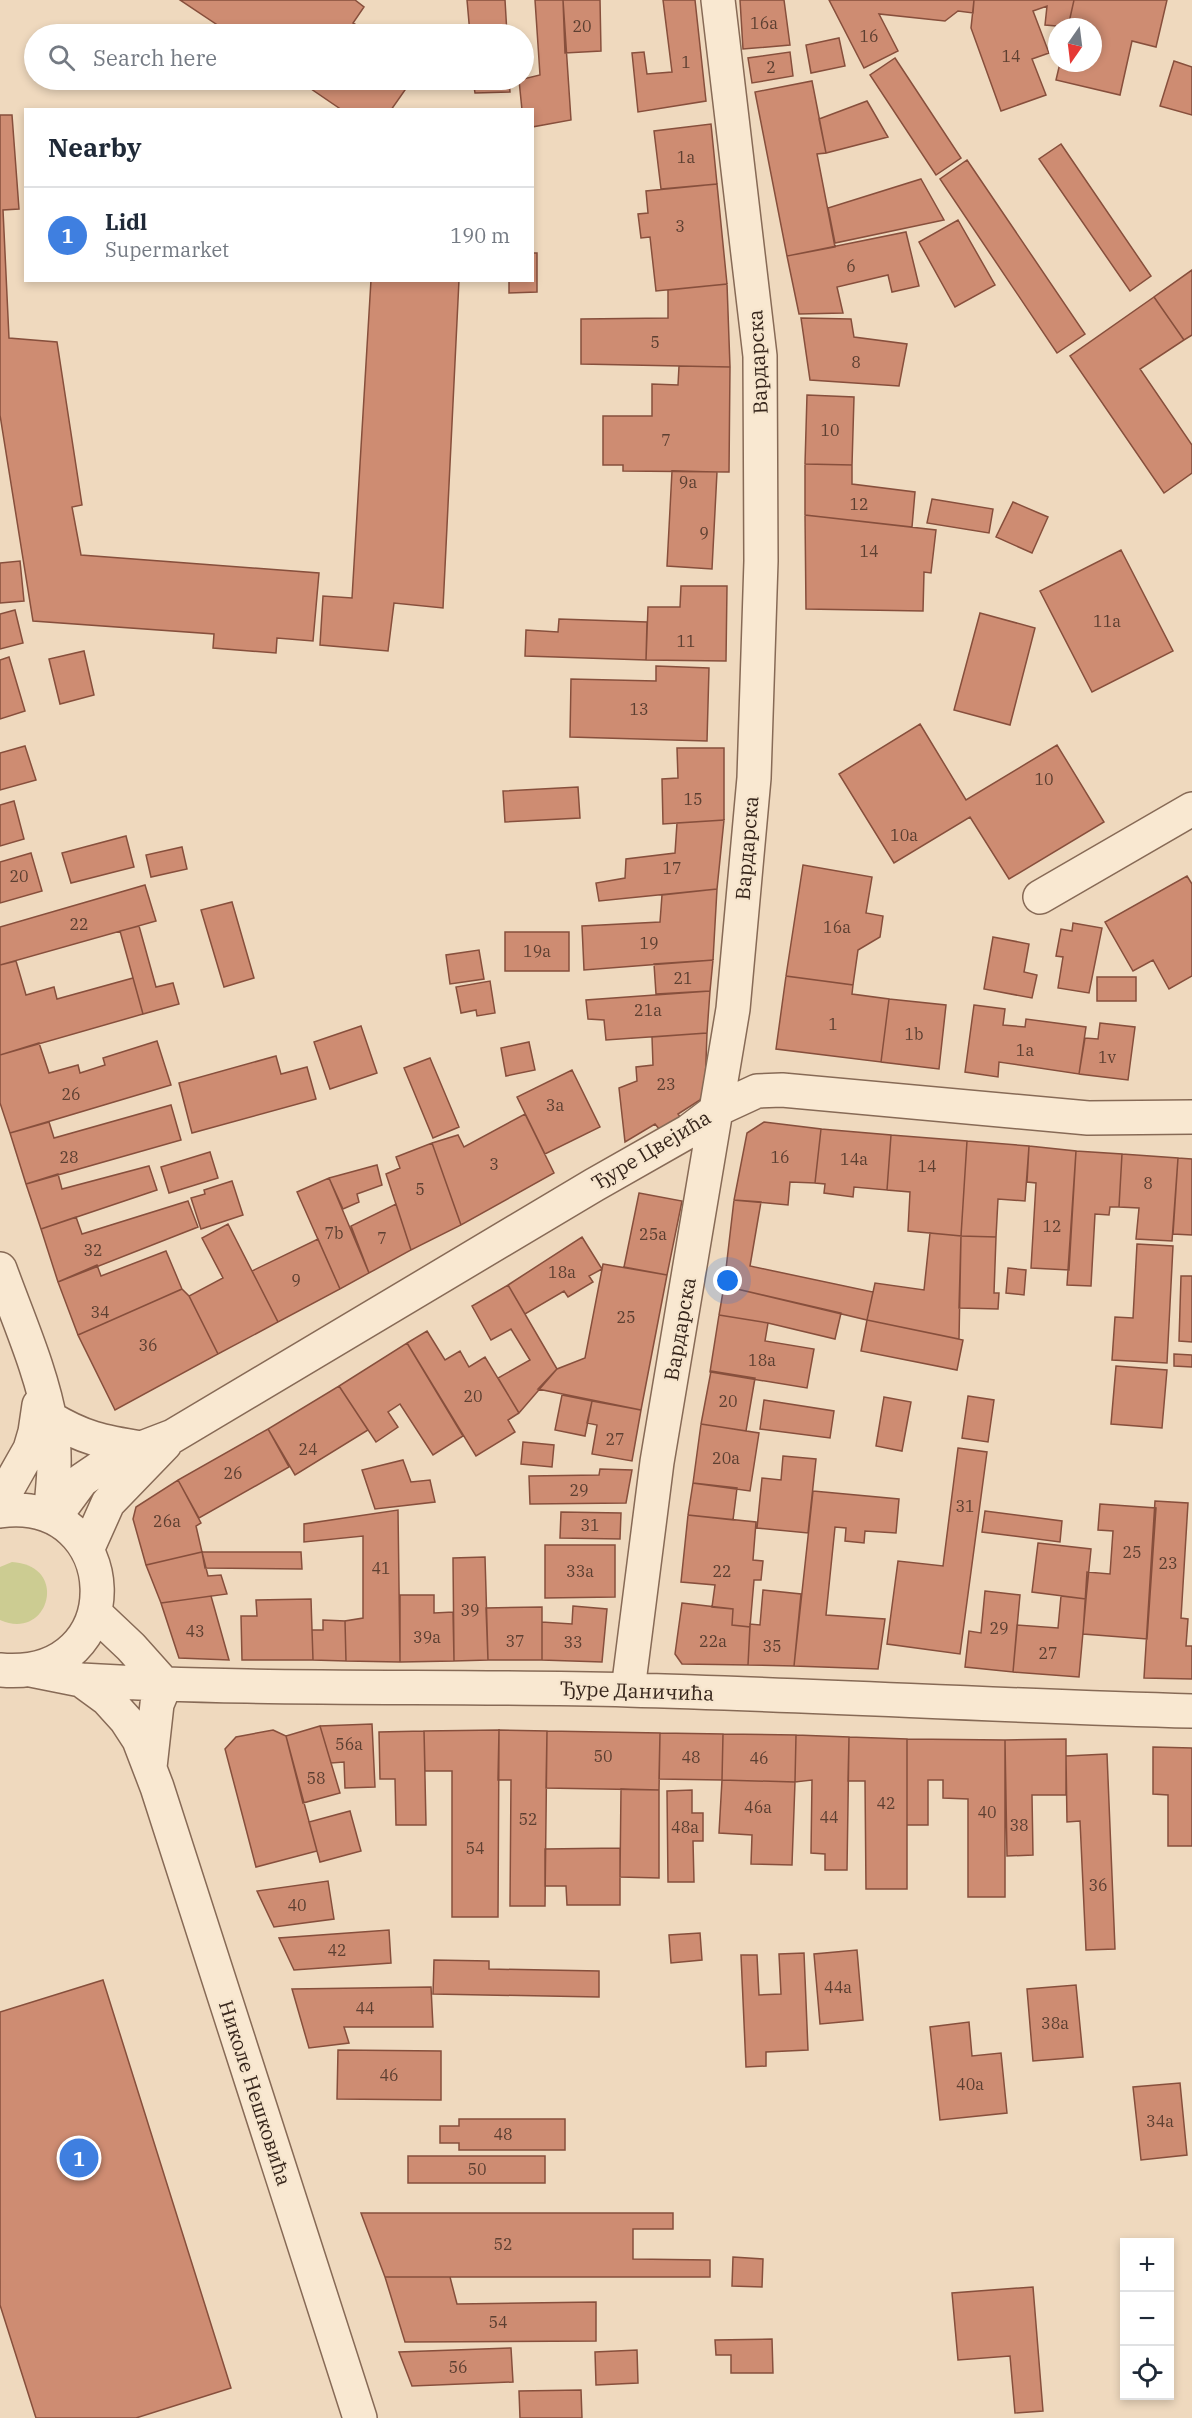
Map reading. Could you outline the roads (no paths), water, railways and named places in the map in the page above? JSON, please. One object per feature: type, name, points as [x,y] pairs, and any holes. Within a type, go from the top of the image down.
[{"type":"street","name":"Вардарска","points":[[628,1690],[657,1462],[733,1009],[754,778],[762,469],[760,356],[718,0]]},
{"type":"street","points":[[1040,897],[1192,809]]},
{"type":"street","name":"Ђуре Цвејића","points":[[52,1517],[82,1480],[113,1459],[173,1436],[689,1131],[718,1109],[758,1091],[782,1090],[1088,1118],[1192,1117]]},
{"type":"street","points":[[0,1269],[50,1418],[54,1453],[52,1517]]},
{"type":"street","points":[[0,1502],[30,1449],[35,1432],[41,1386]]},
{"type":"street","points":[[50,1418],[76,1434],[141,1448]]},
{"type":"street","name":"Ђуре Цвејића","points":[[87,1550],[108,1503],[173,1436]]},
{"type":"street","points":[[0,1511],[32,1511],[52,1517],[73,1531],[87,1550],[95,1570],[98,1592],[95,1613],[84,1636],[76,1646],[56,1662],[13,1676]]},
{"type":"street","points":[[95,1613],[131,1647],[165,1685]]},
{"type":"street","name":"Николе Нешковића","points":[[13,1676],[81,1680],[106,1699],[126,1720],[139,1740],[150,1767],[360,2418]]},
{"type":"street","name":"Ђуре Даничића","points":[[81,1680],[165,1685],[628,1690],[1192,1711]]},
{"type":"street","name":"Николе Нешковића","points":[[150,1767],[157,1704],[165,1685]]},
{"type":"place","name":"Lidl","points":[[79,2158]]}]
